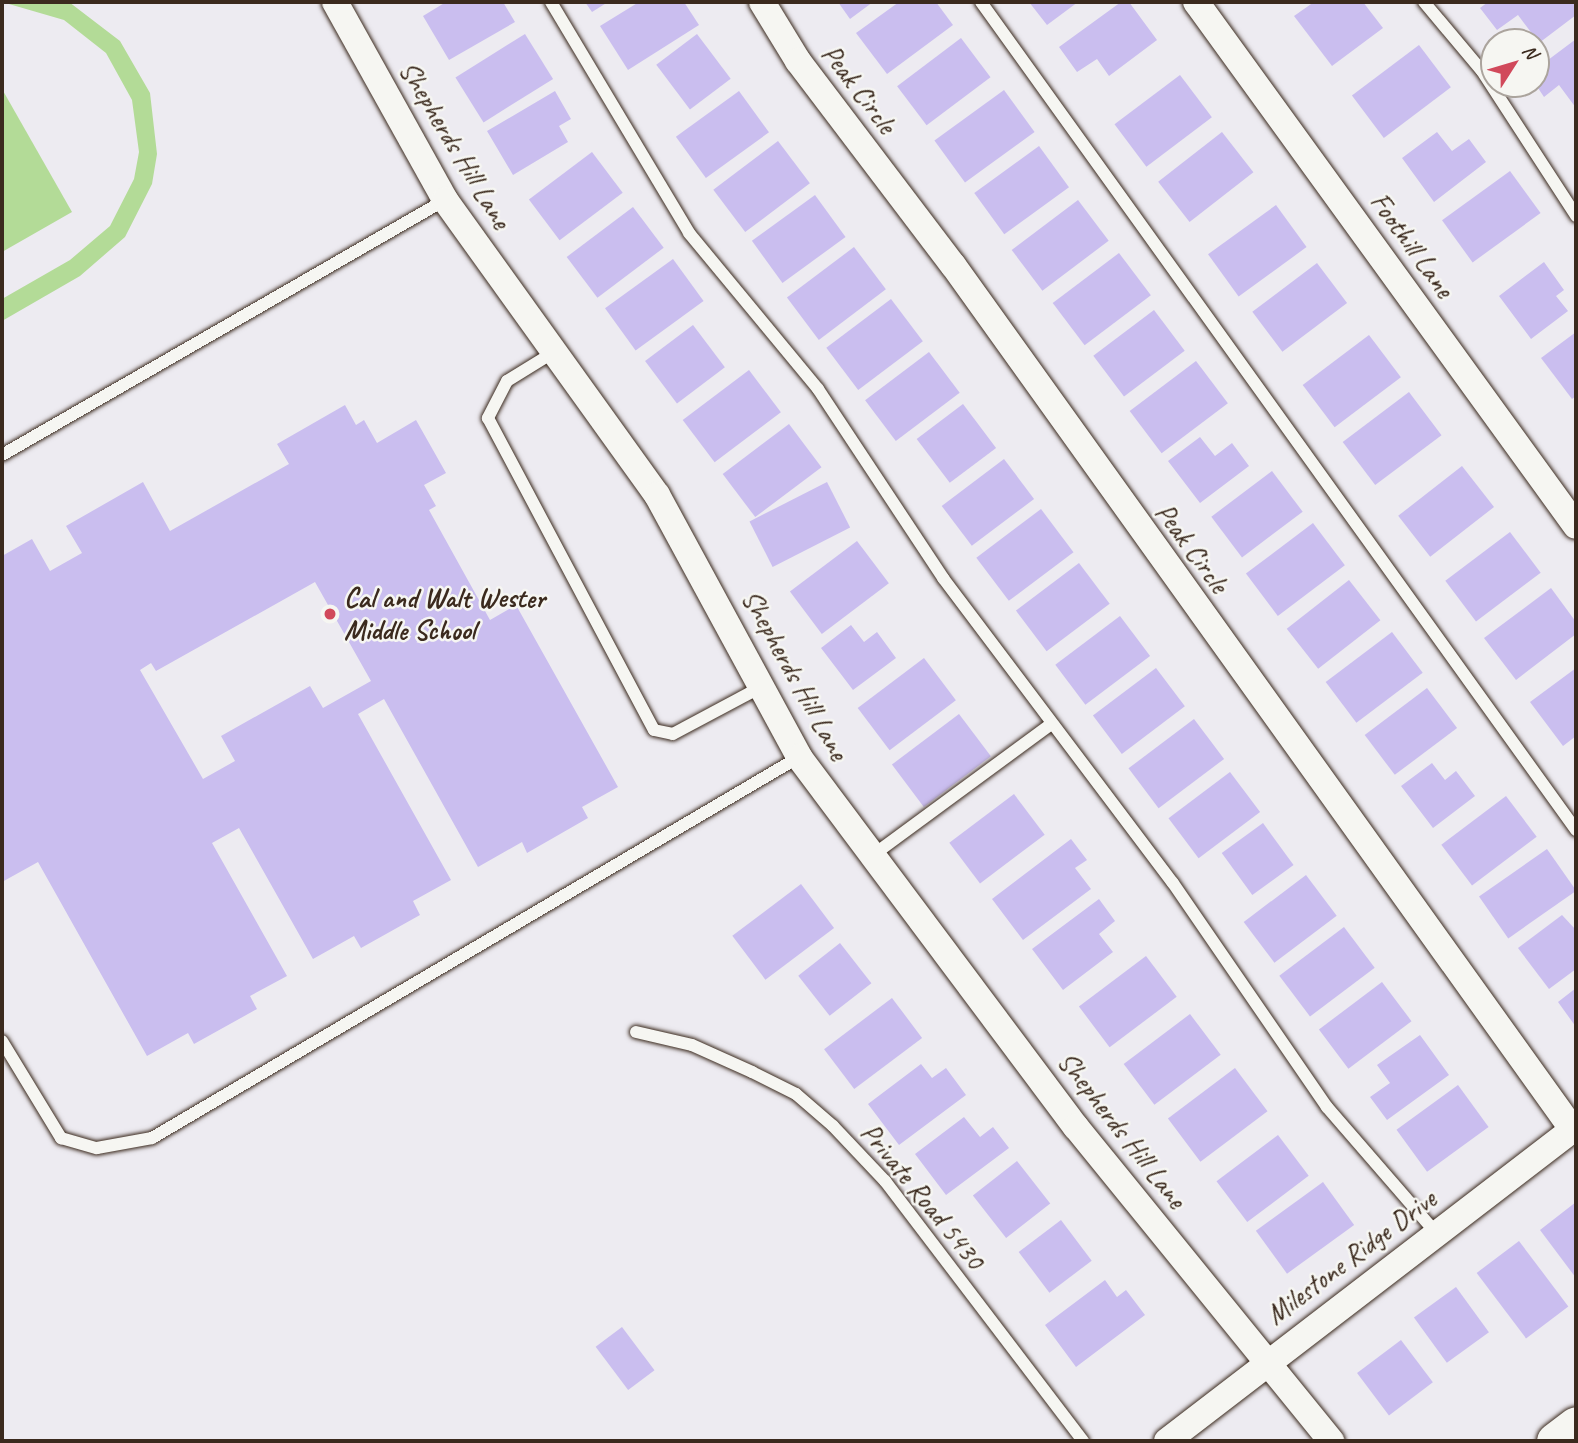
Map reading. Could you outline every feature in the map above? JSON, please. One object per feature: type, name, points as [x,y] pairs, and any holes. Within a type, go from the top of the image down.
[{"type":"main road","points":[[1555,1441],[1576,1425]]},
{"type":"street","name":"Shepherds Hill Lane","points":[[335,2],[445,201],[657,495],[763,686],[799,757],[1076,1127],[1331,1441]]},
{"type":"street","name":"Peak Circle","points":[[762,2],[798,61],[953,265],[1575,1128]]},
{"type":"street","name":"Foothill Lane","points":[[1196,2],[1576,526]]},
{"type":"street","name":"Milestone Ridge Drive","points":[[1167,1441],[1266,1359],[1575,1128]]},
{"type":"lane","points":[[551,2],[689,233],[818,389],[1050,724],[1173,883],[1327,1107],[1436,1233]]},
{"type":"lane","points":[[981,2],[1576,830]]},
{"type":"lane","points":[[1424,2],[1482,71],[1576,216]]},
{"type":"lane","points":[[2,455],[445,201]]},
{"type":"lane","points":[[554,352],[507,381],[488,418],[654,730],[673,734],[763,686]]},
{"type":"lane","points":[[873,855],[1050,724]]},
{"type":"lane","points":[[2,1041],[61,1138],[97,1148],[152,1138],[799,757]]},
{"type":"lane","name":"Private Road 5430","points":[[636,1032],[692,1045],[752,1072],[796,1094],[833,1126],[886,1181],[1083,1441]]},
{"type":"green space","points":[[2,2],[69,2],[120,41],[150,93],[157,154],[152,184],[125,237],[80,276],[2,321],[2,299],[70,260],[110,226],[134,179],[139,152],[132,100],[106,53],[64,20]]},
{"type":"green space","points":[[2,89],[72,212],[2,252]]},
{"type":"building","points":[[446,2],[503,2],[515,22],[449,60],[423,16]]},
{"type":"building","points":[[585,2],[608,2],[592,12]]},
{"type":"building","points":[[639,2],[684,2],[699,25],[628,70],[600,26]]},
{"type":"building","points":[[838,2],[873,2],[850,19]]},
{"type":"building","points":[[899,2],[936,2],[953,25],[887,74],[856,33]]},
{"type":"building","points":[[1029,2],[1078,2],[1047,25]]},
{"type":"building","points":[[1121,2],[1129,2],[1157,40],[1109,76],[1097,59],[1077,72],[1059,47]]},
{"type":"building","points":[[1314,2],[1363,2],[1383,28],[1332,66],[1294,16]]},
{"type":"building","points":[[1488,2],[1575,2],[1576,15],[1550,35],[1550,28],[1528,28],[1518,15],[1500,28],[1495,28],[1480,8]]},
{"type":"building","points":[[525,34],[553,79],[484,122],[455,77]]},
{"type":"building","points":[[697,34],[731,79],[690,109],[656,65]]},
{"type":"building","points":[[961,38],[990,77],[927,125],[897,86]]},
{"type":"building","points":[[1576,39],[1576,108],[1559,85],[1550,92],[1550,58]]},
{"type":"building","points":[[1419,45],[1451,87],[1384,138],[1352,96]]},
{"type":"building","points":[[1180,75],[1212,117],[1146,167],[1115,124]]},
{"type":"building","points":[[1004,90],[1035,132],[965,183],[934,141]]},
{"type":"building","points":[[555,91],[571,119],[559,126],[568,142],[513,175],[487,131]]},
{"type":"building","points":[[739,91],[769,132],[706,178],[676,137]]},
{"type":"building","points":[[1222,132],[1253,172],[1190,222],[1158,182]]},
{"type":"building","points":[[1437,132],[1452,151],[1469,139],[1486,162],[1434,202],[1402,158]]},
{"type":"building","points":[[778,141],[810,183],[745,232],[713,190]]},
{"type":"building","points":[[1039,146],[1069,187],[1004,234],[974,193]]},
{"type":"building","points":[[592,152],[623,193],[560,240],[529,200]]},
{"type":"building","points":[[1510,171],[1541,213],[1473,262],[1442,220]]},
{"type":"building","points":[[815,195],[846,237],[782,283],[752,241]]},
{"type":"building","points":[[1078,200],[1109,241],[1042,291],[1012,250]]},
{"type":"building","points":[[1276,205],[1307,247],[1239,296],[1208,254]]},
{"type":"building","points":[[633,207],[664,248],[597,298],[567,257]]},
{"type":"building","points":[[854,247],[886,289],[819,340],[787,298]]},
{"type":"building","points":[[1119,253],[1151,295],[1085,345],[1053,303]]},
{"type":"building","points":[[673,259],[704,301],[636,350],[605,308]]},
{"type":"building","points":[[1544,262],[1564,290],[1556,296],[1568,311],[1531,339],[1499,296]]},
{"type":"building","points":[[1317,263],[1347,303],[1282,352],[1252,312]]},
{"type":"building","points":[[891,299],[923,341],[858,390],[826,348]]},
{"type":"building","points":[[1154,310],[1185,351],[1124,396],[1093,356]]},
{"type":"building","points":[[693,325],[725,367],[677,403],[645,361]]},
{"type":"building","points":[[1576,332],[1576,396],[1572,399],[1541,358]]},
{"type":"building","points":[[1369,335],[1401,377],[1335,427],[1303,385]]},
{"type":"building","points":[[929,352],[960,393],[896,441],[865,400]]},
{"type":"building","points":[[1196,361],[1228,403],[1162,453],[1130,411]]},
{"type":"building","points":[[749,370],[781,412],[715,462],[683,420]]},
{"type":"building","points":[[1409,392],[1441,435],[1375,485],[1343,442]]},
{"type":"building","points":[[963,404],[996,448],[950,483],[917,439]]},
{"type":"building","points":[[345,405],[356,425],[364,420],[377,443],[416,420],[446,473],[424,485],[436,506],[429,510],[490,620],[516,605],[618,787],[582,807],[588,818],[527,853],[522,842],[478,867],[384,699],[358,714],[451,880],[413,901],[420,915],[361,948],[354,936],[313,959],[239,828],[212,843],[287,976],[250,996],[257,1009],[194,1044],[188,1033],[147,1056],[38,862],[2,882],[2,556],[32,539],[50,571],[82,553],[66,526],[143,482],[170,531],[289,464],[277,444]],"holes":[[[315,582],[371,681],[323,708],[310,686],[221,736],[235,761],[203,779],[140,670],[151,663],[156,671]]]},
{"type":"building","points":[[789,424],[821,467],[755,517],[723,474]]},
{"type":"building","points":[[1200,437],[1215,456],[1232,443],[1249,466],[1200,503],[1168,461]]},
{"type":"building","points":[[1004,459],[1034,499],[972,546],[942,506]]},
{"type":"building","points":[[1462,466],[1494,507],[1430,557],[1398,516]]},
{"type":"building","points":[[1272,471],[1303,512],[1242,557],[1211,517]]},
{"type":"building","points":[[827,482],[850,527],[773,567],[749,521]]},
{"type":"building","points":[[1041,509],[1073,552],[1009,601],[976,558]]},
{"type":"building","points":[[1313,523],[1345,565],[1278,616],[1246,574]]},
{"type":"building","points":[[1510,532],[1541,573],[1476,621],[1445,581]]},
{"type":"building","points":[[857,541],[889,583],[822,634],[790,592]]},
{"type":"building","points":[[1079,563],[1110,604],[1047,651],[1016,611]]},
{"type":"building","points":[[1349,580],[1380,620],[1318,669],[1287,629]]},
{"type":"building","points":[[1551,588],[1576,622],[1576,634],[1516,680],[1484,638]]},
{"type":"building","points":[[1120,616],[1150,656],[1085,705],[1055,665]]},
{"type":"building","points":[[851,625],[864,642],[877,632],[896,658],[853,690],[821,648]]},
{"type":"building","points":[[1392,632],[1423,673],[1356,723],[1326,682]]},
{"type":"building","points":[[924,658],[956,700],[890,750],[858,708]]},
{"type":"building","points":[[1156,668],[1185,706],[1122,754],[1093,716]]},
{"type":"building","points":[[1576,668],[1576,736],[1563,746],[1530,702]]},
{"type":"building","points":[[1427,688],[1457,728],[1395,775],[1365,735]]},
{"type":"building","points":[[959,714],[991,756],[924,807],[892,765]]},
{"type":"building","points":[[1194,719],[1224,759],[1159,808],[1129,768]]},
{"type":"building","points":[[1432,763],[1445,780],[1456,771],[1475,796],[1433,828],[1401,786]]},
{"type":"building","points":[[1230,772],[1260,812],[1199,858],[1169,818]]},
{"type":"building","points":[[1014,794],[1045,835],[980,883],[949,843]]},
{"type":"building","points":[[1506,796],[1537,837],[1472,885],[1441,845]]},
{"type":"building","points":[[1263,823],[1294,865],[1252,895],[1222,853]]},
{"type":"building","points":[[1071,839],[1087,860],[1075,868],[1091,889],[1023,940],[992,899]]},
{"type":"building","points":[[1547,849],[1576,891],[1508,938],[1479,897]]},
{"type":"building","points":[[1306,875],[1337,916],[1274,963],[1244,922]]},
{"type":"building","points":[[801,884],[834,928],[765,980],[732,936]]},
{"type":"building","points":[[1099,899],[1115,921],[1099,934],[1113,952],[1063,990],[1032,949]]},
{"type":"building","points":[[1562,915],[1576,930],[1576,969],[1549,989],[1518,948]]},
{"type":"building","points":[[1344,927],[1375,968],[1310,1016],[1279,976]]},
{"type":"building","points":[[840,943],[871,983],[830,1016],[798,976]]},
{"type":"building","points":[[1146,956],[1177,997],[1110,1047],[1079,1007]]},
{"type":"building","points":[[1382,982],[1411,1021],[1348,1069],[1319,1030]]},
{"type":"building","points":[[1576,988],[1576,1027],[1558,1002]]},
{"type":"building","points":[[892,998],[922,1038],[854,1089],[824,1049]]},
{"type":"building","points":[[1190,1014],[1221,1055],[1154,1105],[1124,1064]]},
{"type":"building","points":[[1420,1035],[1449,1075],[1387,1120],[1370,1097],[1390,1083],[1377,1065]]},
{"type":"building","points":[[921,1064],[932,1078],[946,1068],[966,1095],[899,1145],[868,1104]]},
{"type":"building","points":[[1235,1068],[1267,1111],[1200,1162],[1168,1119]]},
{"type":"building","points":[[1458,1085],[1489,1127],[1427,1172],[1397,1130]]},
{"type":"building","points":[[964,1117],[980,1137],[993,1127],[1009,1148],[946,1195],[915,1154]]},
{"type":"building","points":[[1278,1135],[1309,1176],[1247,1222],[1217,1181]]},
{"type":"building","points":[[1017,1161],[1050,1204],[1006,1238],[973,1195]]},
{"type":"building","points":[[1323,1182],[1354,1225],[1287,1274],[1256,1231]]},
{"type":"building","points":[[1576,1202],[1576,1278],[1540,1230]]},
{"type":"building","points":[[1061,1220],[1092,1261],[1049,1293],[1019,1252]]},
{"type":"building","points":[[1519,1241],[1568,1306],[1526,1338],[1477,1273]]},
{"type":"building","points":[[1105,1280],[1117,1297],[1126,1290],[1145,1315],[1076,1367],[1045,1325]]},
{"type":"building","points":[[1456,1287],[1489,1332],[1447,1363],[1414,1318]]},
{"type":"building","points":[[622,1327],[654,1370],[628,1390],[596,1347]]},
{"type":"building","points":[[1401,1340],[1433,1382],[1389,1415],[1357,1373]]},
{"type":"place","name":"Cal and Walt Wester Middle School","points":[[330,614]]}]
